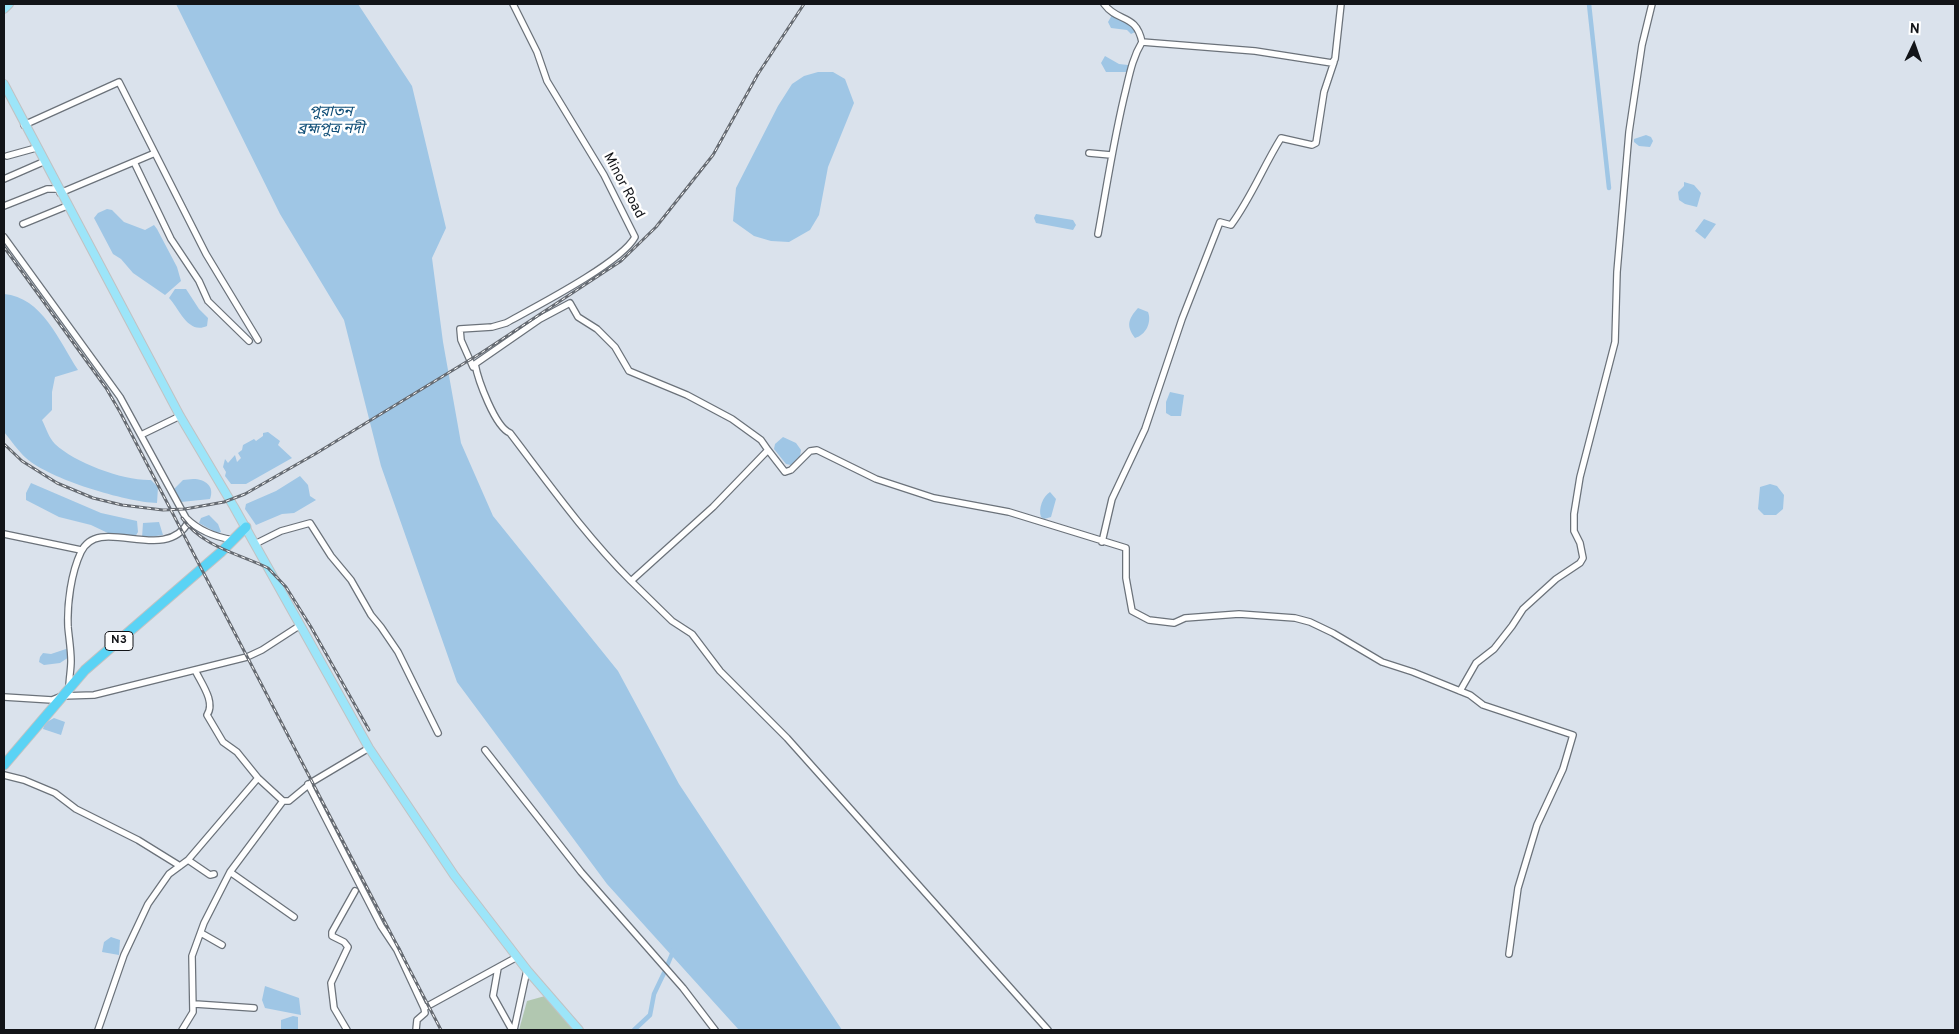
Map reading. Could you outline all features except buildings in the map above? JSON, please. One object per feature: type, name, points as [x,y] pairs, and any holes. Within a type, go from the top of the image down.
[{"type":"highway","name":"N3","points":[[4,765],[85,670],[246,527]]},
{"type":"main road","points":[[4,9],[7,4]]},
{"type":"main road","points":[[5,88],[180,416],[246,527],[299,626],[369,748],[454,875],[527,970],[579,1030]]},
{"type":"street","name":"Minor Road","points":[[477,375],[461,340],[460,329],[492,327],[506,323],[602,268],[631,244],[635,237],[604,174],[547,81],[537,52],[513,4]]},
{"type":"street","points":[[1098,234],[1113,141],[1131,72],[1133,57],[1142,42],[1139,30],[1133,23],[1111,11],[1104,4]]},
{"type":"street","points":[[1102,542],[1112,500],[1145,429],[1182,319],[1220,222],[1231,225],[1244,208],[1257,180],[1281,138],[1312,145],[1316,142],[1324,92],[1334,62],[1341,4]]},
{"type":"street","points":[[1460,691],[1476,663],[1494,650],[1522,609],[1556,579],[1580,563],[1583,558],[1580,543],[1574,530],[1574,514],[1580,477],[1615,342],[1617,272],[1629,132],[1642,45],[1652,4]]},
{"type":"street","points":[[1142,42],[1210,46],[1334,62]]},
{"type":"street","points":[[24,124],[119,82],[206,254],[258,340]]},
{"type":"street","points":[[7,156],[36,148]]},
{"type":"street","points":[[4,206],[47,189],[59,191],[154,153]]},
{"type":"street","points":[[1088,153],[1112,156]]},
{"type":"street","points":[[4,179],[44,162]]},
{"type":"street","points":[[134,162],[172,239],[199,282],[208,301],[250,341]]},
{"type":"street","points":[[23,224],[67,206]]},
{"type":"street","points":[[4,237],[120,397],[189,520],[202,530],[217,537],[233,540]]},
{"type":"street","points":[[1048,1030],[787,738],[720,672],[692,634],[672,621],[599,549],[554,494],[510,433],[504,431],[477,375],[474,364],[487,353],[540,319],[570,303],[578,317],[597,330],[615,347],[629,371],[687,395],[732,419],[761,440],[782,470],[787,473],[807,453],[814,450],[899,487],[943,500],[1010,512],[1126,548],[1125,564],[1128,595],[1132,611],[1139,616],[1149,620],[1174,623],[1186,618],[1239,614],[1295,618],[1333,632],[1382,662],[1460,691],[1483,706],[1573,735],[1563,769],[1537,825],[1518,888],[1509,954]]},
{"type":"street","points":[[141,435],[180,416]]},
{"type":"street","points":[[631,581],[714,507],[768,450]]},
{"type":"street","points":[[70,688],[71,662],[68,625],[72,585],[81,550],[92,541],[106,535],[139,541],[169,538],[183,530],[189,520]]},
{"type":"street","points":[[255,544],[281,531],[310,523],[331,556],[351,580],[371,616],[398,652],[438,733]]},
{"type":"street","points":[[4,534],[81,550]]},
{"type":"street","points":[[4,697],[52,700],[62,696],[114,691],[247,657],[262,650],[299,626]]},
{"type":"street","points":[[195,670],[211,703],[207,715],[223,742],[237,752],[258,778],[283,801],[289,801],[308,784],[369,748]]},
{"type":"street","points":[[485,750],[581,872],[683,988],[715,1030]]},
{"type":"street","points":[[4,775],[24,780],[55,793],[76,809],[138,840],[180,866]]},
{"type":"street","points":[[98,1030],[112,983],[140,918],[169,874],[188,860],[258,778]]},
{"type":"street","points":[[308,784],[377,919],[397,950],[424,1008],[424,1013],[417,1020],[416,1030]]},
{"type":"street","points":[[182,1030],[193,1012],[195,1004],[192,956],[219,889],[283,801]]},
{"type":"street","points":[[188,860],[210,875],[214,874]]},
{"type":"street","points":[[230,872],[294,917]]},
{"type":"street","points":[[346,1030],[334,1008],[331,983],[348,947],[344,942],[332,936],[332,932],[355,891]]},
{"type":"street","points":[[201,933],[222,945]]},
{"type":"street","points":[[424,1008],[517,957]]},
{"type":"street","points":[[498,968],[493,996],[513,1030]]},
{"type":"street","points":[[513,1030],[527,970]]},
{"type":"street","points":[[195,1004],[254,1008]]},
{"type":"green space","points":[[545,996],[574,1030],[519,1030],[527,1001]]},
{"type":"water","name":"পুরাতন ব্রহ্মপুত্র নদী","points":[[176,4],[358,4],[412,86],[446,228],[432,258],[443,342],[461,443],[493,516],[618,671],[679,784],[842,1030],[739,1030],[607,884],[457,682],[381,466],[344,320],[280,214]]},
{"type":"water","points":[[1112,15],[1130,24],[1135,32],[1131,34],[1127,30],[1111,28],[1108,22]]},
{"type":"water","points":[[1105,56],[1119,64],[1128,65],[1129,72],[1106,72],[1101,63]]},
{"type":"water","points":[[818,72],[833,72],[845,79],[854,103],[828,167],[819,215],[810,230],[789,242],[771,241],[754,236],[733,221],[736,188],[778,106],[792,84],[804,76]]},
{"type":"water","points":[[1646,135],[1651,137],[1653,141],[1650,147],[1639,146],[1634,142],[1634,139]]},
{"type":"water","points":[[1684,182],[1694,185],[1701,193],[1697,207],[1685,204],[1679,200],[1678,192],[1684,186]]},
{"type":"water","points":[[107,209],[112,210],[124,222],[145,230],[154,225],[157,229],[177,267],[181,281],[165,295],[133,273],[121,259],[113,254],[94,218],[98,213]]},
{"type":"water","points":[[1036,214],[1073,220],[1076,225],[1073,230],[1036,223],[1034,218]]},
{"type":"water","points":[[1704,219],[1716,224],[1705,239],[1695,231]]},
{"type":"water","points":[[175,289],[186,289],[199,309],[208,318],[207,326],[200,328],[189,324],[169,298]]},
{"type":"water","points":[[4,294],[17,297],[29,303],[39,312],[48,322],[78,370],[55,377],[52,392],[52,410],[42,420],[53,442],[75,458],[100,470],[140,480],[151,480],[158,487],[157,503],[143,502],[108,494],[52,474],[26,458],[4,432]]},
{"type":"water","points":[[1138,308],[1148,312],[1149,324],[1142,334],[1135,338],[1130,330],[1129,323]]},
{"type":"water","points":[[1170,392],[1184,395],[1181,416],[1171,416],[1166,413],[1166,402]]},
{"type":"water","points":[[268,432],[280,441],[278,445],[292,458],[246,484],[231,484],[225,476],[226,472],[223,467],[225,459],[228,463],[235,455],[237,462],[241,458],[238,453],[242,450],[243,445],[254,439],[256,441],[263,436],[263,433]]},
{"type":"water","points":[[783,437],[796,443],[801,450],[800,456],[791,465],[786,464],[774,449],[775,444]]},
{"type":"water","points":[[300,476],[308,485],[310,496],[316,500],[294,513],[282,514],[256,525],[245,509],[246,504],[276,491]]},
{"type":"water","points":[[183,480],[201,480],[208,484],[211,490],[210,499],[181,502],[174,489]]},
{"type":"water","points":[[31,483],[101,513],[137,521],[138,532],[135,537],[110,534],[91,525],[59,517],[26,500],[26,493]]},
{"type":"water","points":[[1770,484],[1777,486],[1784,495],[1783,509],[1776,515],[1764,515],[1758,509],[1760,487]]},
{"type":"water","points":[[1050,492],[1056,499],[1051,517],[1044,519],[1040,514],[1041,507],[1045,496]]},
{"type":"water","points":[[209,515],[218,524],[221,532],[217,533],[199,523],[201,518]]},
{"type":"water","points":[[159,522],[163,535],[142,538],[143,523]]},
{"type":"water","points":[[66,649],[69,650],[69,657],[60,663],[44,665],[39,662],[43,653],[51,654]]},
{"type":"water","points":[[54,718],[65,722],[61,735],[43,729],[45,723]]},
{"type":"water","points":[[111,937],[120,940],[119,955],[102,952],[104,942]]},
{"type":"water","points":[[265,986],[299,998],[301,1015],[265,1008],[262,1000]]},
{"type":"water","points":[[293,1016],[298,1017],[298,1030],[281,1030],[281,1020]]},
{"type":"waterway","points":[[1589,4],[1609,188]]},
{"type":"waterway","points":[[667,966],[674,949]]},
{"type":"waterway","points":[[634,1030],[650,1015],[654,994],[664,973]]},
{"type":"railway","points":[[4,444],[22,461],[57,483],[93,498],[122,505],[163,510],[185,509],[224,502],[245,494],[315,454],[481,353],[621,261],[656,227],[713,155],[758,74],[804,4]]},
{"type":"railway","points":[[4,247],[106,388],[120,412],[441,1030]]},
{"type":"railway","points":[[182,518],[190,528],[210,543],[268,568],[286,587],[311,627],[369,730]]}]
